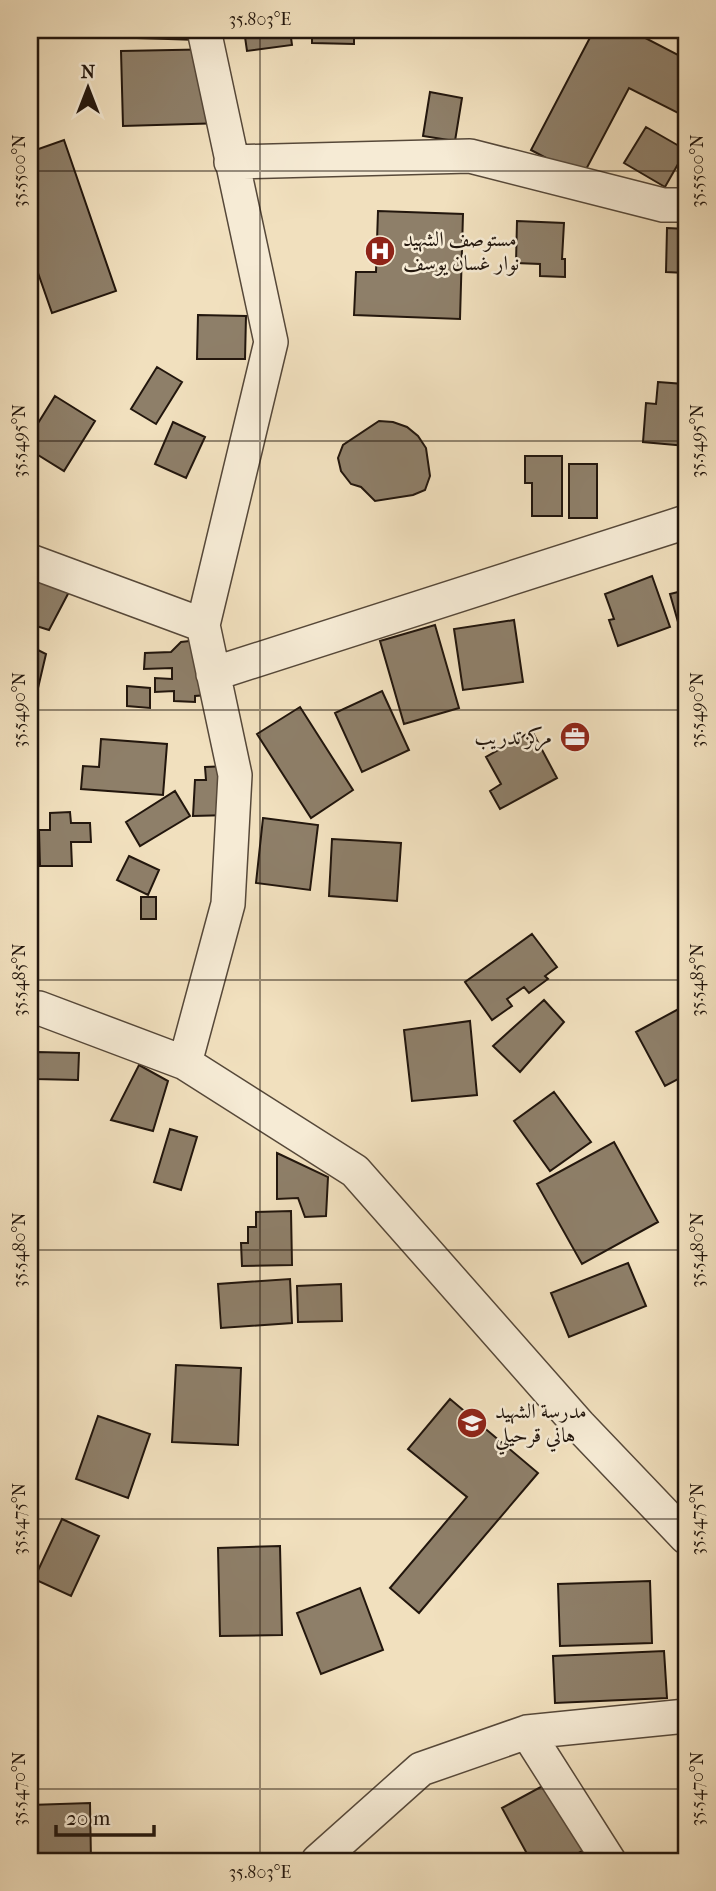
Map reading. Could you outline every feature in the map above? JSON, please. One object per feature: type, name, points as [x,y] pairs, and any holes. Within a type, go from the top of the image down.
[{"type":"street","points":[[185,1063],[228,904],[235,775],[203,625],[271,342],[204,30]]},
{"type":"street","points":[[231,162],[470,156],[663,205],[686,205]]},
{"type":"street","points":[[213,674],[686,522]]},
{"type":"street","points":[[30,561],[203,625]]},
{"type":"street","points":[[30,1012],[39,1009],[185,1063],[355,1171],[579,1425],[686,1536]]},
{"type":"street","points":[[318,1861],[421,1769],[527,1732],[686,1716]]},
{"type":"street","points":[[527,1732],[608,1861]]},
{"type":"building","points":[[108,30],[198,30],[198,40],[107,37]]},
{"type":"building","points":[[244,30],[290,30],[292,45],[247,51]]},
{"type":"building","points":[[312,30],[354,30],[354,44],[312,43]]},
{"type":"building","points":[[594,30],[630,30],[686,59],[686,106],[682,115],[629,88],[582,177],[531,150]]},
{"type":"building","points":[[223,49],[225,123],[123,126],[121,51]]},
{"type":"building","points":[[430,92],[462,98],[455,141],[423,136]]},
{"type":"building","points":[[646,127],[686,150],[665,187],[624,163]]},
{"type":"building","points":[[64,140],[116,291],[52,313],[30,250],[30,152]]},
{"type":"building","points":[[378,211],[463,214],[460,319],[354,315],[356,272],[376,272]]},
{"type":"building","points":[[517,221],[564,223],[562,259],[565,259],[565,277],[540,276],[540,264],[516,263]]},
{"type":"building","points":[[667,228],[686,229],[686,273],[666,272]]},
{"type":"building","points":[[198,315],[246,316],[245,359],[197,359]]},
{"type":"building","points":[[157,367],[182,382],[156,424],[131,409]]},
{"type":"building","points":[[658,382],[684,384],[682,409],[686,410],[686,446],[643,442],[646,403],[656,404]]},
{"type":"building","points":[[55,396],[95,421],[64,471],[30,450],[30,436]]},
{"type":"building","points":[[379,421],[407,427],[418,436],[426,448],[430,476],[425,490],[413,495],[375,501],[361,487],[351,484],[341,471],[338,458],[343,445]]},
{"type":"building","points":[[173,422],[205,437],[186,478],[155,464]]},
{"type":"building","points":[[525,456],[562,456],[562,516],[532,516],[532,483],[525,483]]},
{"type":"building","points":[[569,464],[597,464],[597,518],[569,518]]},
{"type":"building","points":[[30,576],[70,590],[49,630],[30,624]]},
{"type":"building","points":[[652,576],[670,627],[618,646],[609,620],[614,619],[605,594]]},
{"type":"building","points":[[686,590],[686,650],[670,594]]},
{"type":"building","points":[[514,620],[523,682],[463,690],[454,629]]},
{"type":"building","points":[[435,625],[459,708],[404,724],[380,641]]},
{"type":"building","points":[[198,640],[207,695],[195,696],[195,702],[174,701],[174,691],[155,692],[155,678],[172,679],[172,668],[144,669],[145,653],[171,652],[181,642]]},
{"type":"building","points":[[30,646],[46,654],[38,688],[30,684]]},
{"type":"building","points":[[127,686],[150,688],[150,708],[127,706]]},
{"type":"building","points":[[382,691],[409,750],[362,772],[335,713]]},
{"type":"building","points":[[300,707],[353,790],[311,818],[257,734]]},
{"type":"building","points":[[532,731],[557,778],[500,809],[490,791],[501,784],[486,757]]},
{"type":"building","points":[[101,739],[167,744],[163,795],[81,789],[83,766],[99,767]]},
{"type":"building","points":[[229,766],[230,815],[193,816],[195,780],[206,780],[205,767]]},
{"type":"building","points":[[175,791],[190,816],[140,846],[126,822]]},
{"type":"building","points":[[70,812],[71,823],[90,823],[91,842],[71,842],[72,866],[40,866],[39,830],[50,830],[50,813]]},
{"type":"building","points":[[263,818],[318,825],[310,890],[256,883]]},
{"type":"building","points":[[332,839],[401,843],[397,901],[329,896]]},
{"type":"building","points":[[129,856],[159,870],[148,895],[117,880]]},
{"type":"building","points":[[141,897],[156,897],[156,919],[141,919]]},
{"type":"building","points":[[532,934],[557,967],[545,976],[548,979],[529,993],[524,987],[507,999],[512,1006],[492,1020],[465,982]]},
{"type":"building","points":[[544,1000],[564,1022],[520,1072],[493,1046]]},
{"type":"building","points":[[686,1005],[686,1075],[665,1086],[636,1032]]},
{"type":"building","points":[[470,1021],[477,1095],[412,1101],[404,1030]]},
{"type":"building","points":[[37,1052],[79,1053],[78,1080],[36,1079]]},
{"type":"building","points":[[139,1065],[168,1081],[153,1131],[111,1120]]},
{"type":"building","points":[[554,1092],[591,1142],[550,1171],[514,1121]]},
{"type":"building","points":[[170,1129],[197,1137],[181,1190],[154,1182]]},
{"type":"building","points":[[614,1142],[658,1222],[582,1264],[537,1184]]},
{"type":"building","points":[[277,1153],[328,1177],[326,1216],[305,1217],[298,1198],[277,1199]]},
{"type":"building","points":[[291,1211],[292,1265],[242,1266],[241,1243],[248,1243],[248,1227],[256,1227],[256,1212]]},
{"type":"building","points":[[628,1263],[646,1306],[569,1337],[551,1293]]},
{"type":"building","points":[[290,1279],[292,1323],[221,1328],[218,1284]]},
{"type":"building","points":[[341,1284],[342,1321],[298,1322],[297,1286]]},
{"type":"building","points":[[176,1365],[241,1368],[238,1445],[172,1442]]},
{"type":"building","points":[[450,1399],[538,1473],[419,1613],[390,1588],[467,1497],[408,1449]]},
{"type":"building","points":[[98,1416],[150,1434],[128,1498],[76,1479]]},
{"type":"building","points":[[62,1519],[99,1536],[71,1596],[34,1579]]},
{"type":"building","points":[[280,1546],[282,1635],[220,1636],[218,1548]]},
{"type":"building","points":[[650,1581],[652,1643],[560,1646],[558,1584]]},
{"type":"building","points":[[360,1588],[383,1650],[321,1674],[297,1613]]},
{"type":"building","points":[[664,1651],[667,1698],[555,1703],[553,1656]]},
{"type":"building","points":[[563,1775],[599,1842],[564,1861],[531,1861],[502,1808]]},
{"type":"building","points":[[90,1803],[91,1861],[30,1861],[30,1805]]},
{"type":"place","name":"مستوصف الشهيد نوار غسان يوسف","points":[[380,251]]},
{"type":"place","name":"مركز تدريب","points":[[575,737]]},
{"type":"place","name":"مدرسة الشهيد هاني قرحيلي","points":[[472,1423]]}]
